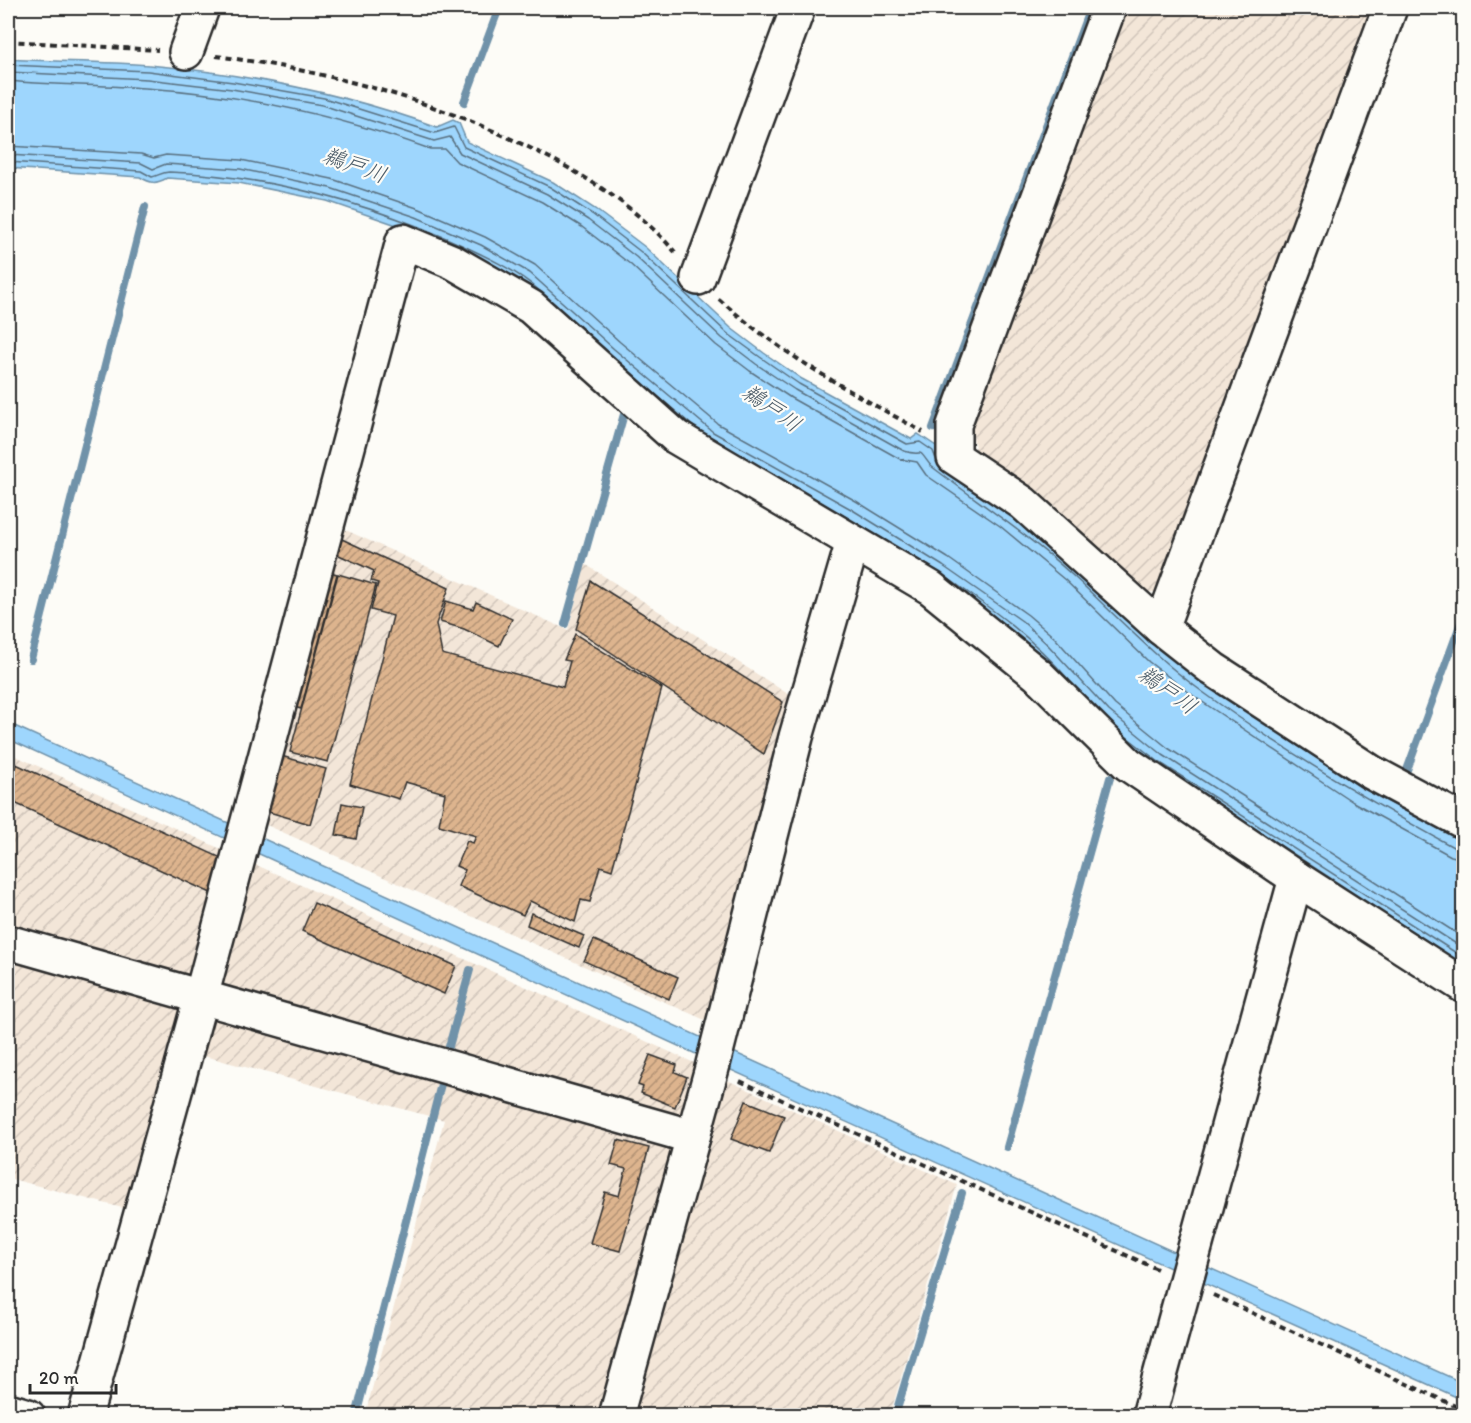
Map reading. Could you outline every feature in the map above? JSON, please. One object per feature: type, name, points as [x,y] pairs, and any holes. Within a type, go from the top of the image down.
[{"type":"street","points":[[186,52],[202,8]]},
{"type":"street","points":[[698,278],[798,8]]},
{"type":"street","points":[[1109,8],[954,425],[954,457],[1023,503],[1161,628],[1213,669],[1371,772],[1464,822]]},
{"type":"street","points":[[1161,628],[1390,8]]},
{"type":"street","points":[[85,1416],[201,997],[403,241],[453,262],[531,306],[676,437],[931,588],[1038,675],[1128,764],[1296,878],[1464,986]]},
{"type":"street","points":[[616,1416],[716,1054],[796,737],[853,542]]},
{"type":"street","points":[[1149,1416],[1296,878]]},
{"type":"street","points":[[8,942],[693,1137]]},
{"type":"street","points":[[8,1410],[28,1416]]},
{"type":"path","points":[[8,41],[186,52],[286,66],[373,86],[469,118],[561,163],[611,194],[659,233],[698,278],[748,324],[809,368],[939,442],[954,457]]},
{"type":"path","points":[[716,1054],[1189,1267],[1464,1410]]},
{"type":"shaded area","points":[[1121,8],[1382,8],[1165,592],[1143,592],[1032,494],[975,449],[970,415]]},
{"type":"shaded area","points":[[330,523],[568,630],[585,564],[799,701],[714,1024],[253,819]]},
{"type":"shaded area","points":[[9,753],[701,1066],[606,1415],[365,1415],[444,1120],[178,1049],[134,1211],[8,1178]]},
{"type":"shaded area","points":[[727,1080],[957,1185],[890,1415],[631,1416]]},
{"type":"water","name":"鵜戸川","points":[[8,59],[131,64],[222,74],[331,95],[437,127],[453,120],[459,123],[467,142],[553,182],[595,209],[645,247],[731,328],[802,379],[911,439],[918,434],[939,448],[1463,837],[1463,965],[1123,742],[1013,631],[935,577],[706,443],[411,230],[327,201],[239,183],[167,178],[154,182],[140,177],[8,168]]},
{"type":"water","points":[[8,723],[1463,1383],[1463,1400],[709,1060],[8,739]]},
{"type":"building","points":[[333,535],[449,588],[436,624],[442,654],[563,687],[570,661],[564,660],[575,634],[662,688],[612,870],[600,866],[590,902],[581,900],[575,922],[530,901],[523,915],[458,886],[465,870],[456,866],[467,841],[473,843],[476,836],[439,825],[445,793],[405,782],[399,799],[350,784],[393,616],[371,610],[378,583],[371,581],[374,571],[328,550]]},
{"type":"building","points":[[328,571],[337,574],[301,709],[291,706]]},
{"type":"building","points":[[338,574],[376,585],[328,762],[290,752]]},
{"type":"building","points":[[591,581],[783,702],[764,754],[576,629]]},
{"type":"building","points":[[446,601],[473,609],[476,602],[512,619],[499,646],[464,629],[440,622]]},
{"type":"building","points":[[278,755],[326,769],[310,824],[262,810]]},
{"type":"building","points":[[16,764],[228,861],[213,894],[8,800],[8,783]]},
{"type":"building","points":[[342,803],[362,807],[356,839],[336,835]]},
{"type":"building","points":[[314,903],[456,966],[444,994],[302,931]]},
{"type":"building","points":[[531,913],[584,936],[579,948],[527,925]]},
{"type":"building","points":[[594,940],[678,977],[669,999],[584,961]]},
{"type":"building","points":[[650,1055],[677,1065],[675,1072],[687,1077],[675,1107],[641,1093],[643,1087],[638,1085]]},
{"type":"building","points":[[746,1101],[784,1116],[769,1153],[731,1139]]},
{"type":"building","points":[[618,1140],[649,1148],[620,1251],[590,1243],[605,1192],[619,1196],[626,1169],[611,1165]]},
{"type":"waterway","points":[[464,102],[499,8]]},
{"type":"waterway","points":[[933,428],[1090,8]]},
{"type":"waterway","points":[[31,659],[145,207]]},
{"type":"waterway","points":[[565,624],[624,414]]},
{"type":"waterway","points":[[1407,770],[1464,614]]},
{"type":"waterway","points":[[1007,1147],[1110,778]]},
{"type":"waterway","points":[[448,1050],[470,970]]},
{"type":"waterway","points":[[356,1416],[441,1084]]},
{"type":"waterway","points":[[895,1416],[962,1193]]}]
